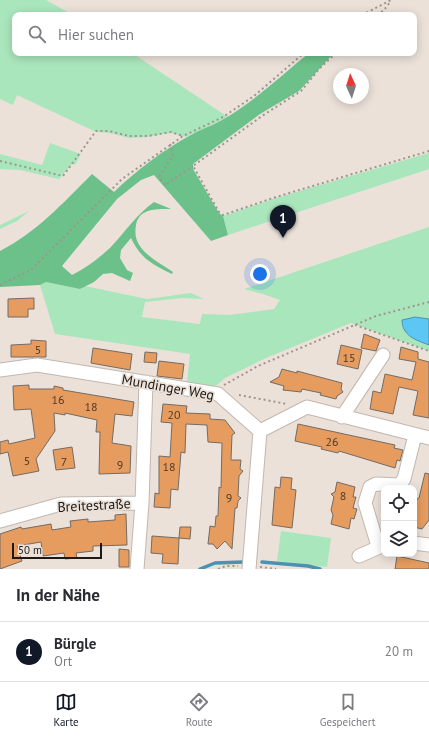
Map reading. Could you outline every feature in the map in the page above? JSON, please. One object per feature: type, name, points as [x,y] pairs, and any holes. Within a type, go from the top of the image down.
[{"type":"street","points":[[342,417],[383,355]]},
{"type":"street","name":"Mundinger Weg","points":[[0,370],[37,365],[218,394],[260,431]]},
{"type":"street","name":"Breitestraße","points":[[137,569],[142,503],[146,382]]},
{"type":"street","points":[[249,569],[260,431],[307,407],[429,438]]},
{"type":"street","points":[[359,556],[381,546],[365,502],[370,487],[376,484],[399,485],[404,479],[415,435]]},
{"type":"street","name":"Breitestraße","points":[[0,521],[61,504],[142,503]]},
{"type":"street","points":[[417,543],[429,545]]},
{"type":"path","points":[[368,12],[391,0]]},
{"type":"path","points":[[381,12],[391,0]]},
{"type":"path","points":[[0,285],[31,270],[122,179],[170,144],[183,136],[223,117],[242,104],[300,56]]},
{"type":"path","points":[[170,144],[173,155],[159,177],[165,185],[262,116],[301,92],[320,68],[333,56]]},
{"type":"path","points":[[0,161],[62,176],[96,131],[109,131],[129,136],[148,136],[171,132],[183,136]]},
{"type":"path","points":[[193,166],[219,212],[223,215],[276,197],[429,151]]},
{"type":"path","points":[[218,394],[226,382],[258,366],[376,316],[429,302]]},
{"type":"path","points":[[353,325],[429,351]]},
{"type":"path","points":[[237,395],[307,407]]},
{"type":"green space","points":[[0,0],[46,0],[68,12],[12,12],[12,56],[136,56],[228,117],[186,137],[170,133],[148,137],[129,138],[110,133],[96,132],[17,95],[13,105],[0,99]]},
{"type":"green space","points":[[305,56],[331,56],[299,91],[260,114],[193,164],[193,169],[219,213],[223,216],[228,235],[211,241],[154,175],[141,180],[117,199],[62,266],[72,275],[92,263],[110,248],[136,218],[154,202],[171,209],[149,211],[141,215],[136,225],[136,238],[141,248],[145,252],[173,272],[172,274],[143,256],[131,238],[121,250],[120,258],[127,270],[133,273],[130,281],[112,273],[103,274],[94,282],[80,289],[46,282],[40,285],[0,287],[0,251],[38,226],[92,174],[114,192],[141,168],[170,147],[224,119],[260,94]]},
{"type":"green space","points":[[50,143],[81,154],[75,165],[72,164],[59,179],[20,170],[0,169],[0,154],[42,165]]},
{"type":"green space","points":[[429,153],[429,169],[228,235],[223,216],[276,198]]},
{"type":"green space","points":[[29,211],[17,221],[0,229],[0,225]]},
{"type":"green space","points":[[429,227],[429,319],[415,317],[402,320],[402,325],[410,337],[429,345],[429,351],[351,323],[266,358],[225,378],[217,385],[211,387],[187,383],[190,354],[55,334],[40,285],[46,282],[80,289],[85,286],[147,299],[191,293],[204,299],[183,298],[145,302],[142,317],[200,324],[202,314],[229,315],[274,309],[280,300],[244,289]]},
{"type":"green space","points":[[281,531],[331,538],[327,567],[277,561]]},
{"type":"water","points":[[415,317],[429,319],[429,345],[411,337],[404,330],[402,320]]},
{"type":"building","points":[[34,298],[34,309],[28,309],[28,317],[8,317],[8,299]]},
{"type":"building","points":[[364,334],[380,340],[376,351],[361,348]]},
{"type":"building","points":[[31,340],[46,341],[46,357],[11,357],[11,345],[31,344]]},
{"type":"building","points":[[341,345],[362,350],[358,369],[337,364]]},
{"type":"building","points":[[401,347],[418,352],[418,359],[429,362],[429,418],[413,415],[418,391],[399,387],[393,414],[370,409],[373,391],[381,393],[385,374],[412,380],[416,362],[399,359]]},
{"type":"building","points":[[93,348],[132,354],[130,370],[91,363]]},
{"type":"building","points":[[145,352],[157,353],[156,363],[144,362]]},
{"type":"building","points":[[159,361],[184,364],[182,379],[157,376]]},
{"type":"building","points":[[282,369],[297,373],[297,371],[342,383],[341,389],[343,392],[337,396],[336,399],[320,395],[321,393],[302,389],[301,392],[283,390],[284,386],[270,382],[279,377]]},
{"type":"building","points":[[29,385],[29,389],[54,389],[54,386],[63,388],[63,390],[134,402],[132,416],[115,414],[112,443],[131,446],[130,473],[99,474],[100,432],[96,432],[97,420],[65,413],[65,415],[54,413],[55,431],[36,459],[39,471],[13,476],[8,452],[0,454],[0,442],[8,440],[9,444],[35,438],[31,409],[14,410],[13,386]]},
{"type":"building","points":[[163,404],[187,406],[186,413],[210,414],[210,419],[225,420],[235,433],[232,435],[231,460],[241,460],[240,469],[243,471],[239,476],[238,496],[241,498],[238,501],[237,508],[235,508],[232,549],[225,541],[217,549],[213,544],[208,544],[210,526],[215,527],[216,516],[218,516],[219,487],[221,488],[222,443],[208,442],[207,425],[186,424],[185,453],[181,452],[178,490],[171,489],[170,508],[154,507],[155,493],[159,494],[159,456],[170,457],[172,423],[161,422]]},
{"type":"building","points":[[298,424],[395,445],[394,448],[403,450],[400,461],[397,460],[395,468],[339,451],[338,453],[321,449],[322,447],[295,441]]},
{"type":"building","points":[[72,447],[75,468],[56,470],[53,450]]},
{"type":"building","points":[[425,473],[429,474],[429,520],[422,529],[417,528],[417,499],[419,498]]},
{"type":"building","points":[[281,477],[292,478],[291,489],[296,490],[292,528],[272,525],[275,487],[280,488]]},
{"type":"building","points":[[337,482],[355,487],[353,497],[356,497],[353,508],[357,509],[354,519],[351,518],[349,529],[331,524],[333,515],[331,510],[334,497],[331,494],[335,492]]},
{"type":"building","points":[[126,514],[127,545],[93,546],[93,551],[76,553],[77,558],[65,559],[64,553],[43,556],[41,542],[17,546],[22,561],[0,569],[0,534],[21,527],[22,529],[51,524],[52,530],[71,527],[70,521],[88,519],[88,522],[115,520],[115,515]]},
{"type":"building","points":[[180,527],[191,527],[190,539],[179,538]]},
{"type":"building","points":[[152,536],[179,538],[178,564],[162,563],[163,554],[151,553]]},
{"type":"building","points":[[119,549],[129,550],[129,567],[119,567]]},
{"type":"building","points":[[397,557],[429,563],[429,569],[395,569]]},
{"type":"waterway","points":[[200,569],[215,563],[243,562]]},
{"type":"waterway","points":[[262,562],[308,566],[320,569]]},
{"type":"place","name":"Bürgle","points":[[283,238]]}]
